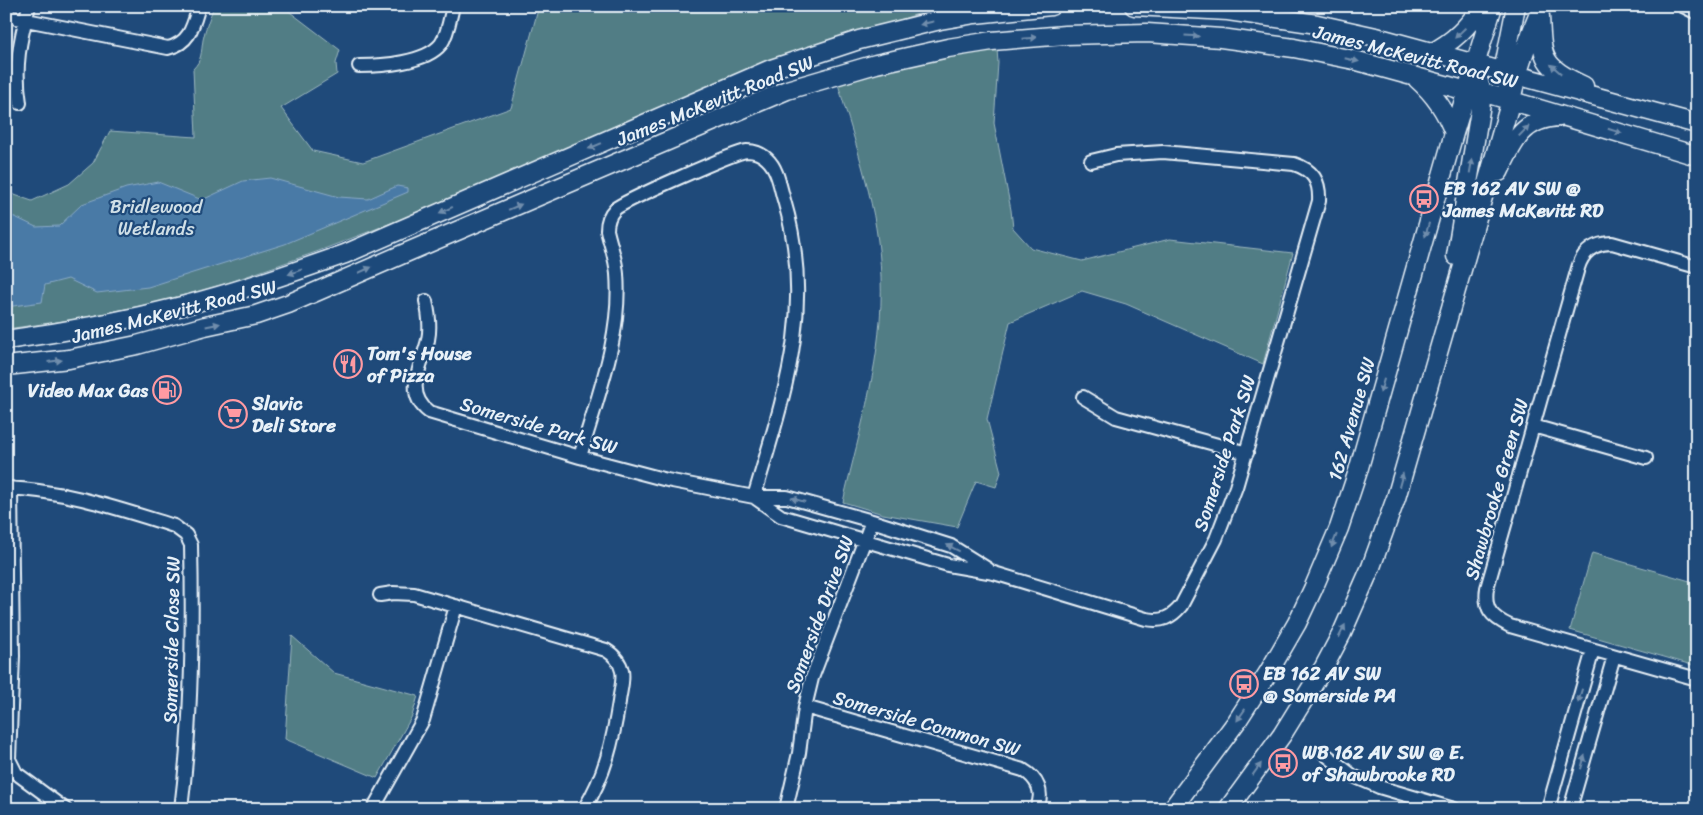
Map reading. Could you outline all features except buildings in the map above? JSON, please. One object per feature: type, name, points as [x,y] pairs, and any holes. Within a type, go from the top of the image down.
[{"type":"main road","name":"James McKevitt Road SW","points":[[6,340],[115,322],[183,306],[280,278],[345,254],[771,69],[859,40],[952,12],[1051,6]]},
{"type":"main road","name":"James McKevitt Road SW","points":[[1134,6],[1228,11],[1286,19],[1359,34],[1697,124]]},
{"type":"main road","points":[[1431,53],[1445,46],[1462,32],[1481,6]]},
{"type":"main road","points":[[1448,318],[1474,92],[1474,64],[1493,6]]},
{"type":"main road","points":[[1228,809],[1282,735],[1302,702],[1342,633],[1375,559],[1396,498],[1511,100],[1510,74],[1516,6]]},
{"type":"main road","points":[[1510,74],[1541,9]]},
{"type":"main road","points":[[1541,9],[1542,48],[1551,66],[1570,79],[1613,101]]},
{"type":"main road","points":[[974,10],[981,42]]},
{"type":"main road","points":[[952,12],[962,46]]},
{"type":"main road","name":"James McKevitt Road SW","points":[[6,366],[69,359],[137,345],[205,326],[256,315],[280,307],[787,90],[876,64],[981,42],[1065,35],[1147,33],[1221,38],[1294,48],[1354,60],[1511,100],[1697,156]]},
{"type":"main road","points":[[1412,75],[1426,87],[1441,105],[1454,132]]},
{"type":"main road","name":"162 Avenue SW","points":[[1172,809],[1237,721],[1268,673],[1296,623],[1327,558],[1358,471],[1454,132],[1474,92]]},
{"type":"main road","points":[[1482,203],[1511,148],[1528,126],[1540,119],[1568,117]]},
{"type":"street","points":[[20,103],[17,84],[18,52],[29,6]]},
{"type":"street","points":[[6,16],[168,48],[182,42],[190,34],[198,6]]},
{"type":"street","points":[[359,66],[383,66],[402,62],[435,49],[444,39],[453,6]]},
{"type":"street","points":[[1683,6],[1697,13]]},
{"type":"street","points":[[580,457],[617,323],[617,272],[607,230],[607,223],[612,213],[621,204],[742,152],[753,152],[766,157],[772,163],[776,172],[789,218],[797,271],[796,326],[787,384],[754,497]]},
{"type":"street","name":"Somerside Park SW","points":[[754,497],[781,516],[864,541],[948,565],[994,573],[1146,619],[1155,620],[1171,617],[1181,606],[1216,539],[1236,487],[1319,200],[1320,190],[1316,179],[1308,170],[1294,164],[1163,152],[1116,155],[1090,161]]},
{"type":"street","name":"Shawbrooke Green SW","points":[[1697,267],[1612,243],[1596,246],[1586,252],[1578,268],[1487,588],[1486,598],[1487,606],[1496,619],[1510,626],[1697,679]]},
{"type":"street","name":"Somerside Park SW","points":[[426,300],[430,325],[415,387],[417,398],[423,408],[435,415],[667,480],[754,497],[787,497],[872,521],[951,546],[994,573]]},
{"type":"street","points":[[1083,397],[1116,417],[1247,453]]},
{"type":"street","points":[[1533,426],[1646,458]]},
{"type":"street","name":"Somerside Close SW","points":[[65,809],[16,773],[9,759],[13,656],[9,488],[62,494],[174,526],[186,535],[190,545],[193,634],[189,720],[181,809]]},
{"type":"street","name":"Somerside Drive SW","points":[[786,809],[799,753],[805,707],[812,678],[872,521]]},
{"type":"street","points":[[380,595],[393,593],[414,594],[606,650],[614,656],[619,662],[622,676],[610,752],[602,774],[584,809]]},
{"type":"street","points":[[373,809],[423,720],[456,606]]},
{"type":"street","points":[[1548,809],[1593,650]]},
{"type":"street","points":[[1570,809],[1614,656]]},
{"type":"street","name":"Somerside Common SW","points":[[805,707],[1023,770],[1029,773],[1038,784],[1040,793],[1039,804],[1036,809]]},
{"type":"street","points":[[1325,754],[1353,776],[1379,787],[1454,809]]},
{"type":"green space","name":"Bridlewood Wetlands","points":[[214,6],[275,6],[286,9],[340,50],[336,63],[337,74],[281,108],[313,151],[363,162],[511,108],[539,6],[928,6],[927,11],[744,71],[399,220],[316,252],[230,282],[160,302],[71,320],[6,329],[6,192],[32,201],[69,184],[93,163],[110,131],[196,137],[193,69],[200,59],[205,32]]},
{"type":"green space","points":[[997,49],[998,63],[994,123],[1013,228],[1031,248],[1082,261],[1170,239],[1293,253],[1263,364],[1126,304],[1082,291],[1010,322],[987,419],[1001,472],[996,487],[976,481],[957,527],[883,514],[843,502],[875,362],[879,334],[881,277],[876,228],[866,179],[838,84],[917,64]]},
{"type":"green space","points":[[1592,553],[1697,583],[1697,648],[1692,665],[1570,630]]},
{"type":"green space","points":[[292,636],[334,673],[418,696],[412,716],[377,778],[285,739]]},
{"type":"water","points":[[270,178],[339,197],[368,199],[397,186],[408,188],[408,192],[285,244],[148,287],[97,293],[68,279],[45,285],[42,302],[6,307],[6,216],[15,217],[36,227],[59,226],[82,204],[126,188],[158,182],[202,200],[243,181]]},
{"type":"place","name":"EB 162 AV SW @ James McKevitt RD","points":[[1424,199]]},
{"type":"place","name":"Tom's House of Pizza","points":[[348,364]]},
{"type":"place","name":"Video Max Gas","points":[[167,390]]},
{"type":"place","name":"Slavic Deli Store","points":[[233,414]]},
{"type":"place","name":"EB 162 AV SW @ Somerside PA","points":[[1244,684]]},
{"type":"place","name":"WB 162 AV SW @ E. of Shawbrooke RD","points":[[1283,763]]}]
